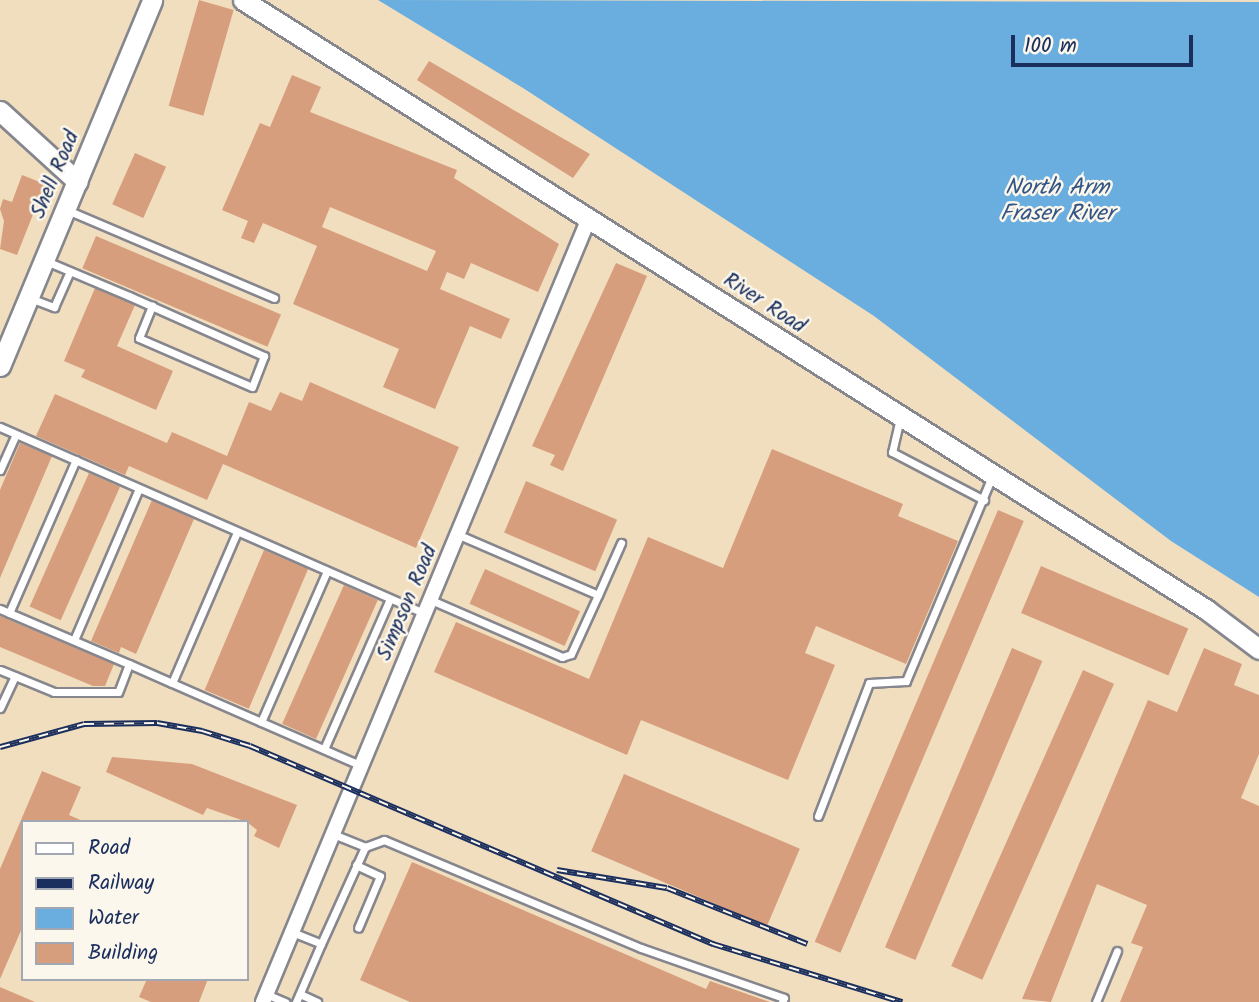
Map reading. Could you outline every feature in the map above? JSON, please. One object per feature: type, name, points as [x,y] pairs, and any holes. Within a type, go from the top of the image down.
[{"type":"street","name":"Shell Road","points":[[0,366],[152,0]]},
{"type":"street","name":"River Road","points":[[243,0],[1207,610],[1259,649]]},
{"type":"street","points":[[0,111],[78,182]]},
{"type":"street","name":"Simpson Road","points":[[264,998],[589,218]]},
{"type":"lane","points":[[66,209],[274,298]]},
{"type":"lane","points":[[46,260],[152,306],[264,356],[252,387],[139,338],[152,306]]},
{"type":"lane","points":[[30,298],[54,307],[70,271]]},
{"type":"lane","points":[[900,418],[892,452],[984,500]]},
{"type":"lane","points":[[0,427],[390,598],[428,607],[562,657],[571,654],[621,543]]},
{"type":"lane","points":[[0,470],[16,433]]},
{"type":"lane","points":[[9,612],[76,460]]},
{"type":"lane","points":[[818,816],[869,683],[906,681],[993,476]]},
{"type":"lane","points":[[74,640],[139,488]]},
{"type":"lane","points":[[172,683],[237,532]]},
{"type":"lane","points":[[459,535],[598,595]]},
{"type":"lane","points":[[261,722],[327,571]]},
{"type":"lane","points":[[324,749],[390,598]]},
{"type":"lane","points":[[0,608],[362,766]]},
{"type":"lane","points":[[0,670],[54,692],[118,692],[129,664]]},
{"type":"lane","points":[[0,708],[15,676]]},
{"type":"lane","points":[[333,834],[365,847],[384,840],[641,948],[784,998],[782,1002]]},
{"type":"lane","points":[[317,1002],[298,998],[365,847]]},
{"type":"lane","points":[[356,865],[380,876],[358,928]]},
{"type":"lane","points":[[292,932],[321,944]]},
{"type":"lane","points":[[1096,1002],[1117,951]]},
{"type":"lane","points":[[264,998],[285,1002]]},
{"type":"water","name":"North Arm Fraser River","points":[[378,0],[1259,2],[1259,597],[1171,541],[874,316],[523,88]]},
{"type":"building","points":[[199,0],[234,10],[203,116],[169,106]]},
{"type":"building","points":[[429,61],[590,154],[573,178],[417,80]]},
{"type":"building","points":[[292,75],[321,87],[310,112],[457,170],[454,178],[559,244],[538,292],[471,263],[464,279],[447,272],[440,289],[510,319],[501,339],[470,326],[435,409],[383,387],[399,349],[293,304],[317,246],[263,223],[254,243],[241,238],[248,221],[222,210],[260,123],[270,127]],"holes":[[[330,207],[436,251],[427,271],[322,227]]]},
{"type":"building","points":[[135,153],[166,167],[143,218],[112,204]]},
{"type":"building","points":[[22,175],[45,184],[17,255],[0,249],[4,221],[0,209],[3,199],[12,202]]},
{"type":"building","points":[[96,236],[281,315],[267,347],[82,268]]},
{"type":"building","points":[[616,263],[647,276],[563,471],[550,465],[555,455],[532,446]]},
{"type":"building","points":[[95,288],[135,305],[117,346],[173,371],[156,410],[81,377],[85,370],[64,361]]},
{"type":"building","points":[[310,382],[459,447],[416,548],[223,464],[207,500],[129,466],[125,475],[36,436],[55,394],[167,443],[172,432],[227,456],[249,402],[271,411],[280,392],[302,401]]},
{"type":"building","points":[[20,443],[52,456],[0,578],[0,490]]},
{"type":"building","points":[[772,449],[903,504],[898,516],[958,541],[906,664],[816,626],[805,653],[835,665],[788,780],[641,720],[627,755],[434,672],[456,622],[589,679],[648,537],[723,568]]},
{"type":"building","points":[[89,473],[120,487],[61,620],[30,606]]},
{"type":"building","points":[[526,481],[617,520],[595,571],[504,533]]},
{"type":"building","points":[[152,500],[194,519],[136,654],[121,647],[119,653],[91,641]]},
{"type":"building","points":[[998,510],[1024,521],[841,953],[815,942]]},
{"type":"building","points":[[264,550],[308,569],[249,709],[205,690]]},
{"type":"building","points":[[1041,566],[1188,629],[1168,675],[1021,613]]},
{"type":"building","points":[[485,569],[580,611],[565,646],[470,604]]},
{"type":"building","points":[[344,585],[378,600],[316,739],[282,724]]},
{"type":"building","points":[[0,616],[114,664],[105,686],[93,686],[0,647]]},
{"type":"building","points":[[1012,648],[1042,661],[915,960],[885,947]]},
{"type":"building","points":[[1204,648],[1242,664],[1234,685],[1259,695],[1259,754],[1241,798],[1259,806],[1259,1002],[1120,1002],[1143,947],[1131,943],[1147,905],[1097,884],[1051,1002],[1022,999],[1148,700],[1177,712]]},
{"type":"building","points":[[1083,670],[1114,684],[982,980],[951,966]]},
{"type":"building","points":[[112,757],[192,764],[297,805],[279,848],[254,836],[257,830],[248,820],[207,808],[203,815],[106,772]]},
{"type":"building","points":[[42,771],[81,787],[69,815],[80,820],[21,820]]},
{"type":"building","points":[[624,774],[800,849],[767,926],[591,851]]},
{"type":"building","points":[[21,820],[21,931],[0,979],[0,869]]},
{"type":"building","points":[[412,862],[706,989],[710,981],[770,1002],[410,1002],[360,980]]},
{"type":"building","points":[[146,981],[207,981],[199,1002],[151,1002],[139,997]]},
{"type":"building","points":[[0,987],[35,1002],[0,1002]]},
{"type":"railway","points":[[0,747],[84,724],[157,723],[202,731],[250,746],[713,944],[902,1002]]},
{"type":"railway","points":[[557,870],[667,888],[807,944]]}]
